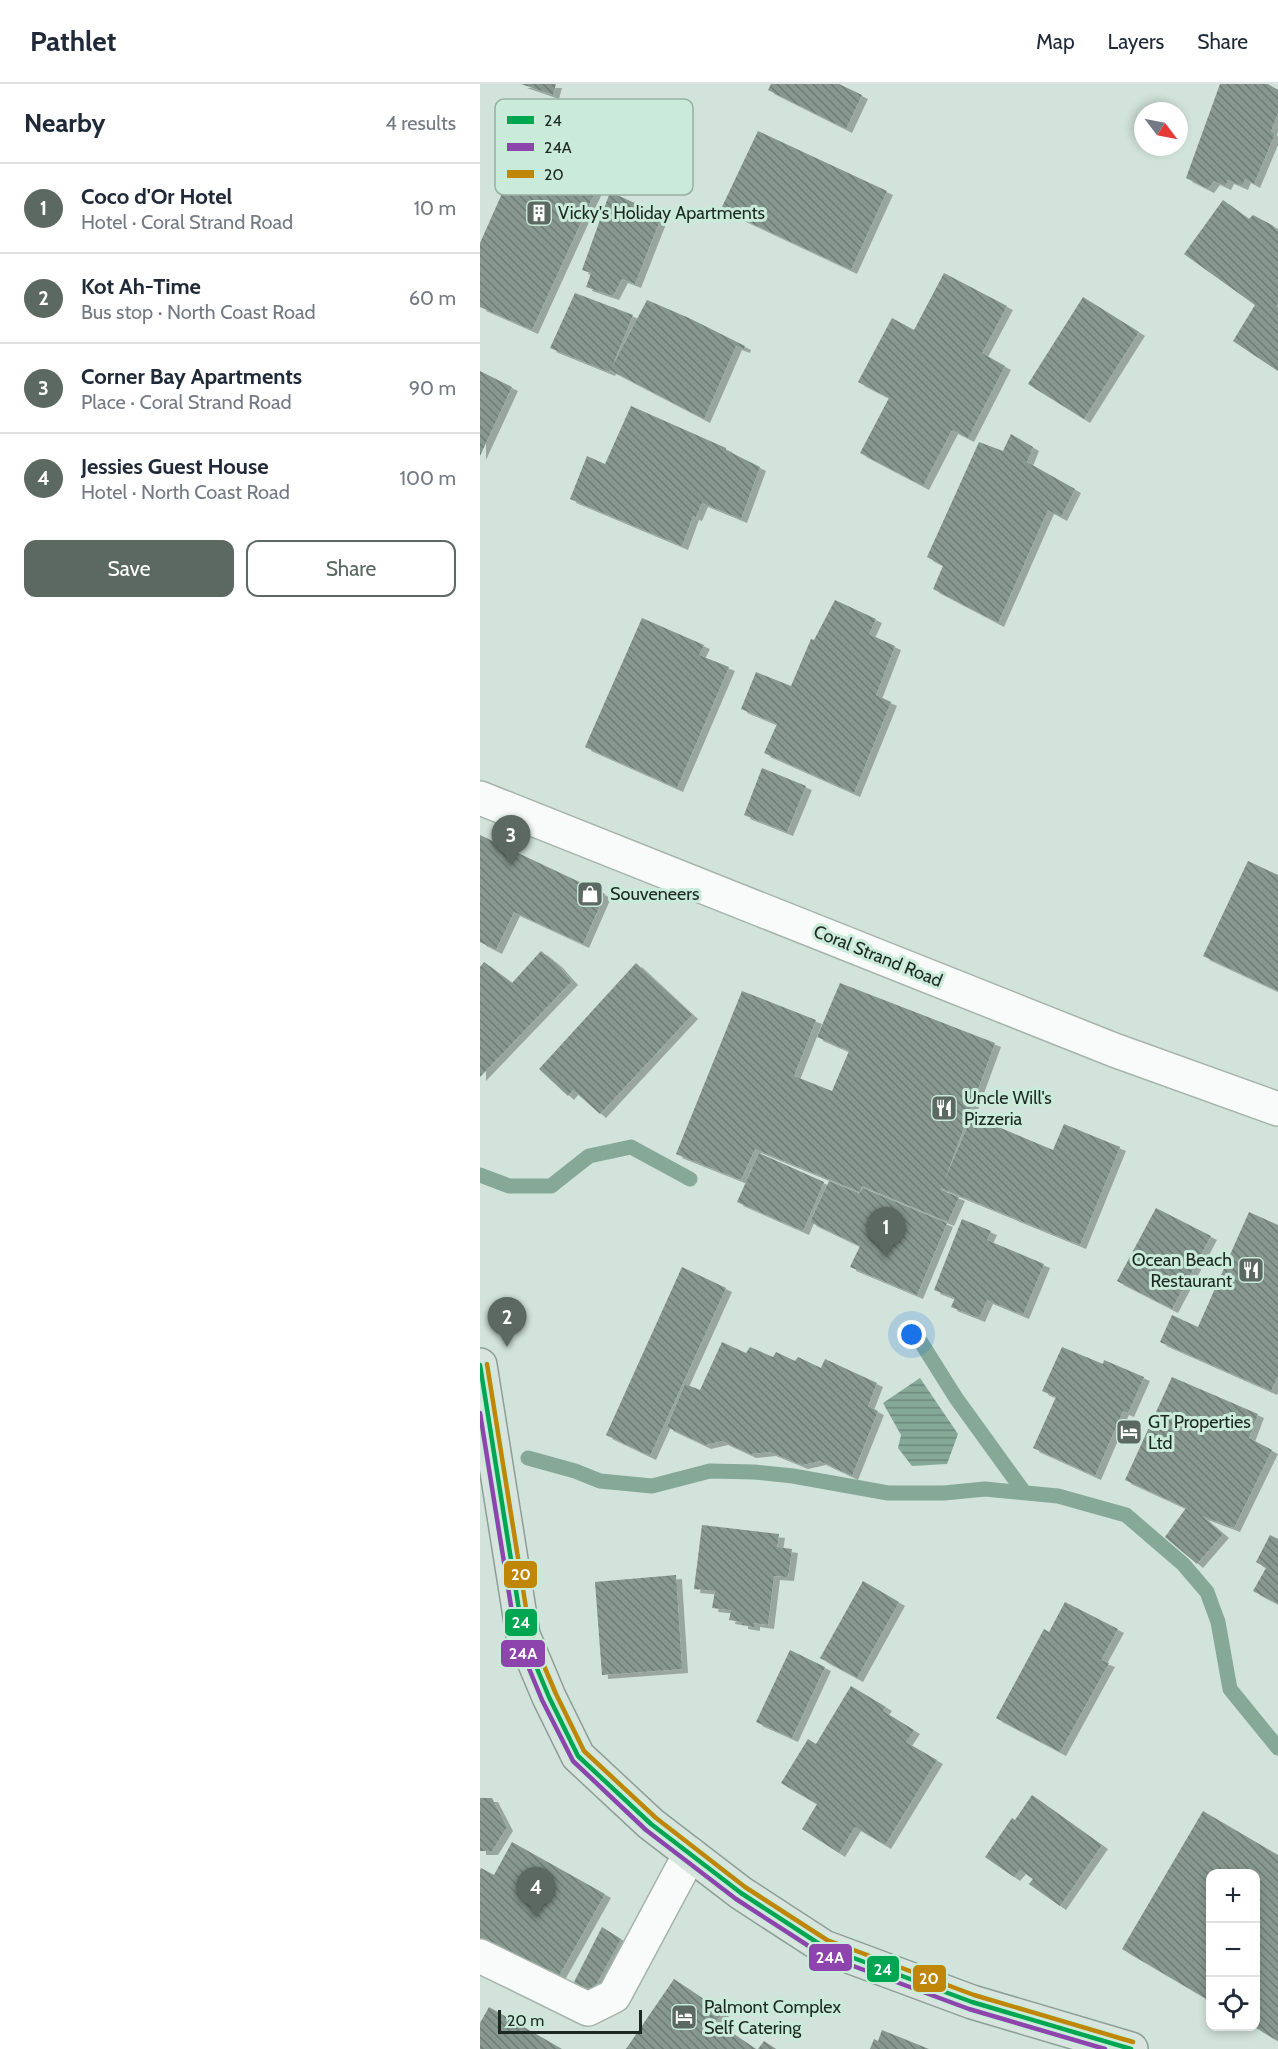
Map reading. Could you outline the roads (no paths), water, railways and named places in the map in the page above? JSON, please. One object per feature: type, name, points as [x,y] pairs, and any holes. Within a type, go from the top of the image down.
[{"type":"main road","points":[[480,1365],[484,1415],[524,1635],[549,1697],[578,1756],[651,1824],[741,1893],[824,1947],[972,2002],[1131,2049]]},
{"type":"street","name":"Coral Strand Road","points":[[480,798],[1114,1050],[1278,1109]]},
{"type":"street","points":[[480,1956],[588,2009],[614,1996],[690,1854]]},
{"type":"waterway","points":[[480,1175],[509,1186],[551,1186],[589,1156],[631,1147],[690,1179]]},
{"type":"waterway","points":[[912,1328],[956,1398],[1024,1492]]},
{"type":"waterway","points":[[528,1458],[575,1471],[600,1481],[652,1486],[710,1471],[754,1472],[793,1476],[888,1493],[944,1493],[985,1489],[1058,1496],[1126,1515],[1183,1564],[1207,1592],[1218,1622],[1230,1689],[1278,1748]]},
{"type":"place","name":"Vicky's Holiday Apartments","points":[[539,213]]},
{"type":"place","name":"Corner Bay Apartments","points":[[511,865]]},
{"type":"place","name":"Souveneers","points":[[590,894]]},
{"type":"place","name":"Uncle Will's Pizzeria","points":[[944,1108]]},
{"type":"place","name":"Coco d'Or Hotel","points":[[886,1257]]},
{"type":"place","name":"Ocean Beach Restaurant","points":[[1251,1270]]},
{"type":"place","name":"Kot Ah-Time","points":[[507,1347]]},
{"type":"place","name":"GT Properties Ltd","points":[[1129,1432]]},
{"type":"place","name":"Jessies Guest House","points":[[536,1917]]},
{"type":"place","name":"Palmont Complex Self Catering","points":[[684,2017]]}]
